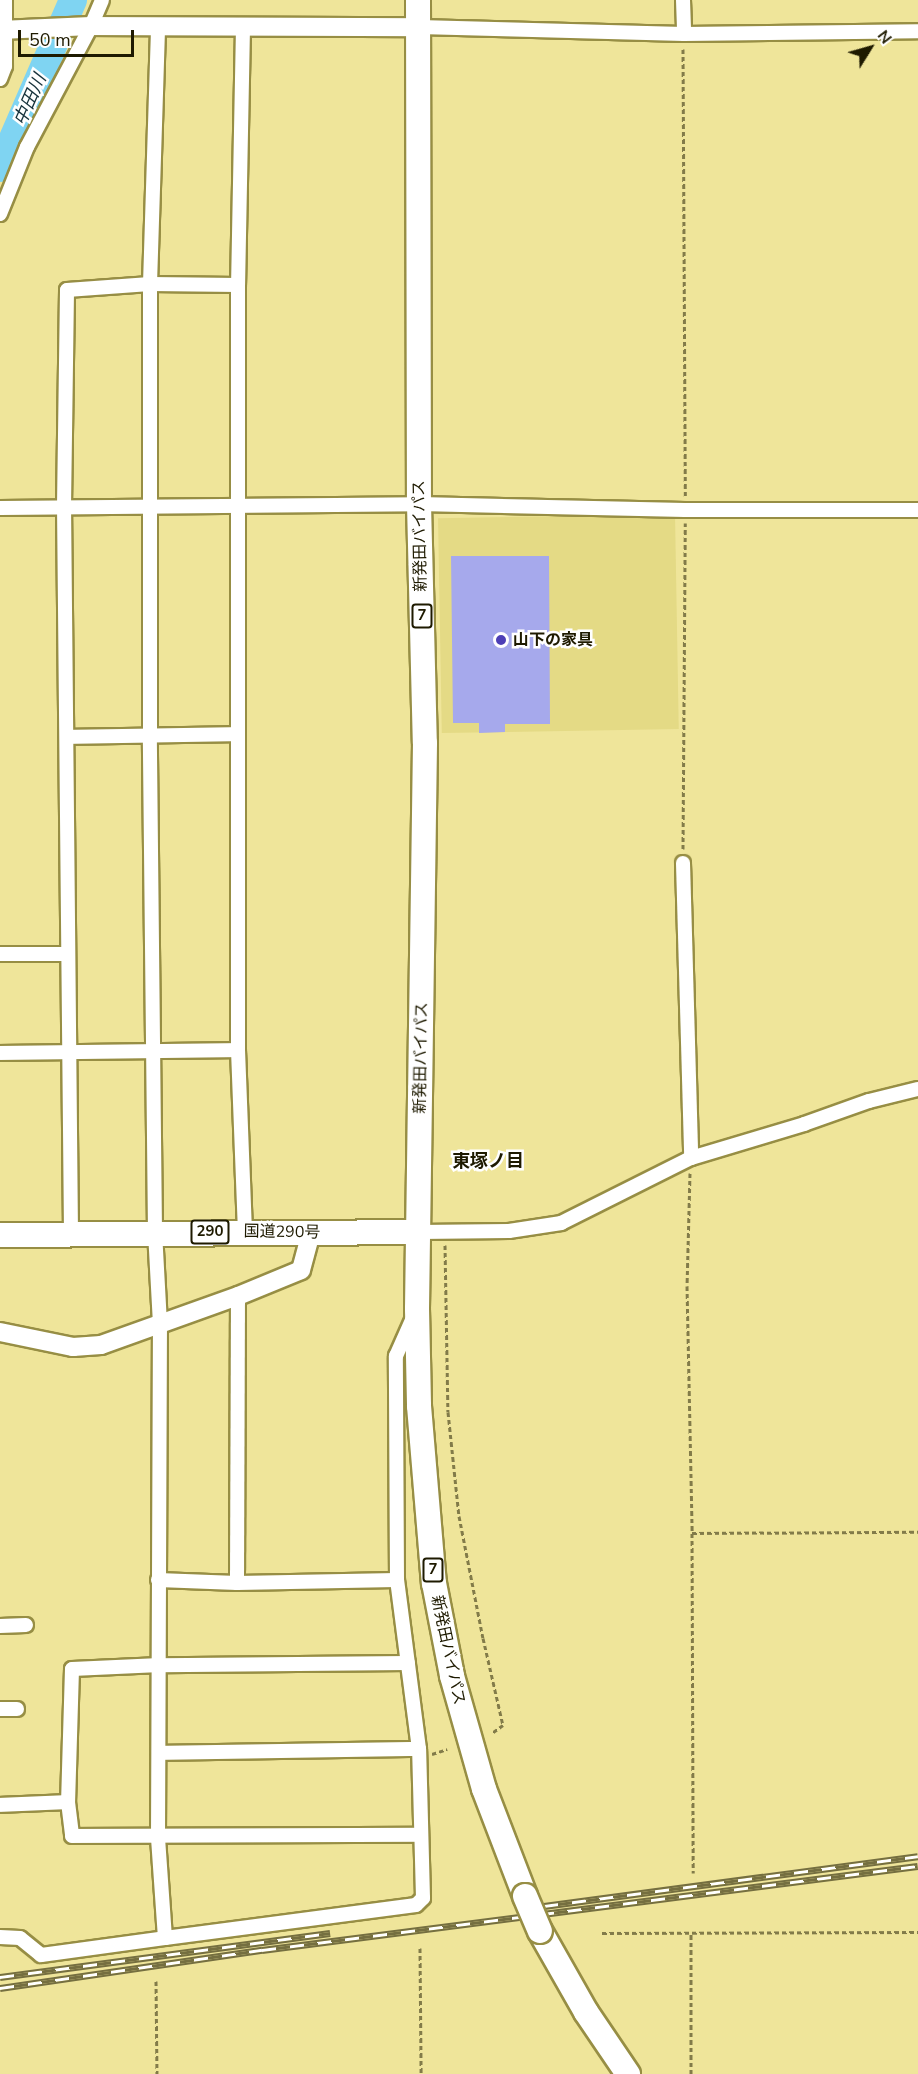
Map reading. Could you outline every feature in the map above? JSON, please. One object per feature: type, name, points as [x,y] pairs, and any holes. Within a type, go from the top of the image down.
[{"type":"highway","name":"新発田バイパス","points":[[418,0],[419,504],[425,743],[417,1309],[422,1462],[434,1582],[452,1676],[467,1735],[484,1789],[525,1896],[540,1931],[586,2012],[628,2074]]},
{"type":"highway","name":"国道290号","points":[[0,1234],[419,1232]]},
{"type":"street","points":[[0,79],[5,66],[2,30],[5,0]]},
{"type":"street","points":[[0,214],[27,147],[91,27],[102,0]]},
{"type":"street","points":[[683,0],[684,33]]},
{"type":"street","points":[[2,30],[91,27],[419,27],[684,33],[918,31]]},
{"type":"street","points":[[158,27],[150,284],[150,736],[155,1232],[160,1324],[158,1838],[165,1938]]},
{"type":"street","points":[[243,27],[238,285],[238,1050],[244,1232]]},
{"type":"street","points":[[71,1233],[64,506],[67,290],[150,284],[238,285]]},
{"type":"street","points":[[0,508],[419,504],[685,510],[918,510]]},
{"type":"street","points":[[68,737],[238,734]]},
{"type":"street","points":[[683,863],[691,1158]]},
{"type":"street","points":[[0,954],[67,954]]},
{"type":"street","points":[[0,1053],[238,1050]]},
{"type":"street","points":[[419,1232],[509,1231],[561,1223],[691,1158],[804,1124],[869,1101],[918,1089]]},
{"type":"street","points":[[0,1332],[73,1347],[101,1345],[238,1296],[301,1270],[311,1233]]},
{"type":"street","points":[[237,1583],[238,1296]]},
{"type":"street","points":[[0,1937],[20,1938],[41,1955],[416,1905],[423,1898],[419,1749],[397,1580],[396,1356],[417,1309]]},
{"type":"street","points":[[158,1580],[237,1583],[397,1580]]},
{"type":"street","points":[[0,1626],[26,1625]]},
{"type":"street","points":[[408,1663],[160,1665],[72,1670],[68,1802],[72,1836],[158,1838],[420,1834]]},
{"type":"street","points":[[0,1709],[17,1709]]},
{"type":"street","points":[[159,1753],[419,1749]]},
{"type":"street","points":[[0,1805],[68,1802]]},
{"type":"path","points":[[683,863],[684,33]]},
{"type":"path","points":[[691,1158],[687,1286],[692,1533],[693,1873]]},
{"type":"path","points":[[445,1232],[448,1412],[459,1516],[503,1725],[492,1733]]},
{"type":"path","points":[[692,1533],[918,1532]]},
{"type":"path","points":[[602,1933],[918,1932]]},
{"type":"path","points":[[691,1934],[691,2074]]},
{"type":"path","points":[[420,1948],[421,2074]]},
{"type":"path","points":[[156,1981],[157,2074]]},
{"type":"shaded area","points":[[675,514],[679,729],[442,733],[438,518]]},
{"type":"building","name":"山下の家具","points":[[451,556],[549,556],[550,724],[505,724],[505,732],[479,733],[479,723],[453,723]]},
{"type":"waterway","name":"中田川","points":[[0,168],[73,0]]},
{"type":"railway","points":[[544,1906],[918,1856]]},
{"type":"railway","points":[[0,1988],[262,1950],[918,1866]]},
{"type":"railway","points":[[0,1977],[330,1933]]},
{"type":"place","name":"山下の家具","points":[[501,640]]},
{"type":"district","name":"東塚ノ目","points":[[488,1161]]}]
